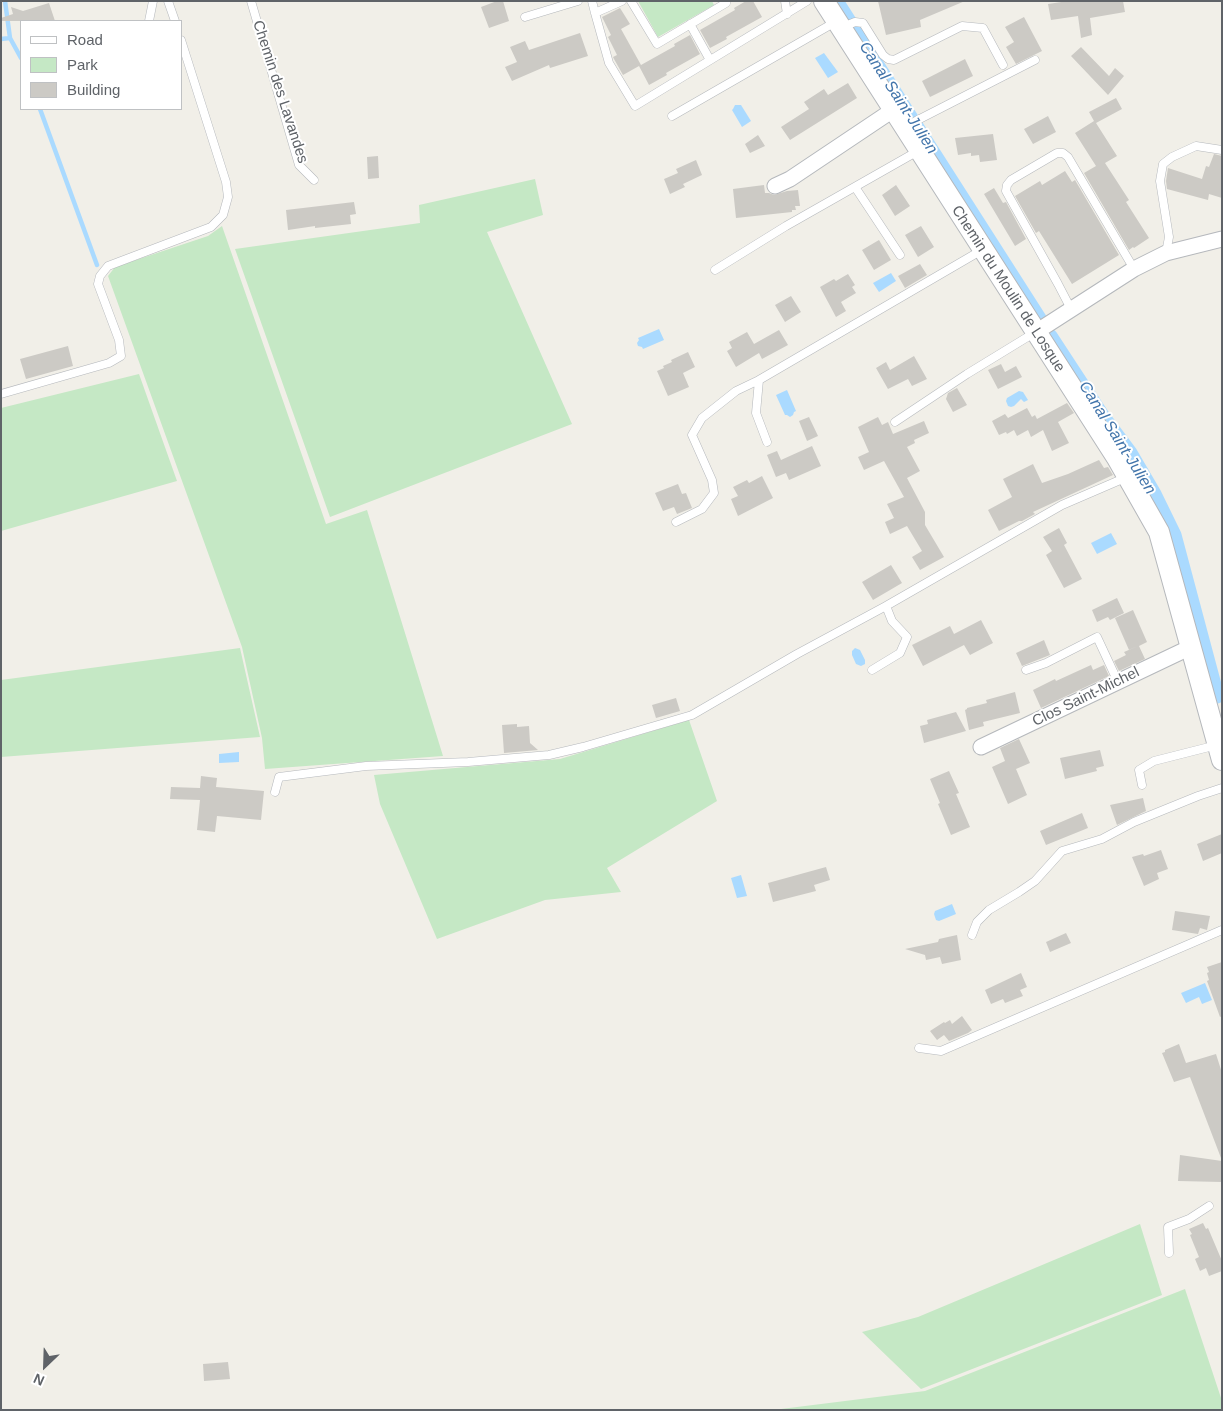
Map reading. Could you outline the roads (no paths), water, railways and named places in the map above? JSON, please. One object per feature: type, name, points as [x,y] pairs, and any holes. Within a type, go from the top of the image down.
[{"type":"street","name":"Chemin du Moulin de Losque","points":[[824,1],[844,24],[893,110],[911,124],[919,150],[983,249],[1042,328],[1159,532],[1191,647],[1216,711],[1220,752]]},
{"type":"street","points":[[775,186],[790,179],[893,110]]},
{"type":"street","points":[[1042,328],[1134,269],[1166,253],[1222,239]]},
{"type":"street","name":"Clos Saint-Michel","points":[[981,748],[1191,647]]},
{"type":"lane","points":[[149,20],[152,1]]},
{"type":"lane","points":[[168,1],[175,20]]},
{"type":"lane","name":"Chemin des Lavandes","points":[[251,1],[299,165],[314,180]]},
{"type":"lane","points":[[524,17],[578,1]]},
{"type":"lane","points":[[592,1],[609,63],[635,106],[807,1]]},
{"type":"lane","points":[[595,13],[622,1]]},
{"type":"lane","points":[[631,1],[657,44],[726,3],[724,1]]},
{"type":"lane","points":[[784,1],[787,14]]},
{"type":"lane","points":[[672,116],[844,24],[863,23],[883,55],[894,60],[962,26],[983,28],[1003,65]]},
{"type":"lane","points":[[690,24],[710,60]]},
{"type":"lane","points":[[1,394],[109,364],[121,356],[120,340],[98,284],[100,276],[108,266],[211,227],[223,215],[228,197],[226,182],[182,43]]},
{"type":"lane","points":[[911,124],[1035,60]]},
{"type":"lane","points":[[1166,253],[1169,237],[1160,181],[1163,164],[1172,157],[1196,146],[1222,150]]},
{"type":"lane","points":[[715,270],[786,226],[919,150]]},
{"type":"lane","points":[[1071,309],[1006,191],[1007,185],[1011,180],[1057,153],[1063,153],[1068,157],[1134,269]]},
{"type":"lane","points":[[855,187],[900,255]]},
{"type":"lane","points":[[676,522],[702,509],[714,494],[712,480],[692,435],[702,418],[736,391],[983,249]]},
{"type":"lane","points":[[895,422],[967,374],[1042,328]]},
{"type":"lane","points":[[758,380],[756,413],[767,442]]},
{"type":"lane","points":[[275,792],[280,777],[366,766],[468,762],[548,755],[692,715],[1062,505],[1127,477]]},
{"type":"lane","points":[[872,670],[900,653],[907,637],[892,620],[886,606]]},
{"type":"lane","points":[[1026,670],[1046,663],[1097,637],[1118,682]]},
{"type":"lane","points":[[1142,785],[1139,770],[1154,761],[1220,752]]},
{"type":"lane","points":[[972,935],[977,922],[989,910],[1035,881],[1062,851],[1102,838],[1134,822],[1222,788]]},
{"type":"lane","points":[[919,1048],[941,1051],[1222,930]]},
{"type":"lane","points":[[1169,1253],[1168,1227],[1189,1219],[1209,1206]]},
{"type":"water","points":[[824,53],[838,72],[828,78],[815,58]]},
{"type":"water","points":[[735,105],[741,105],[751,121],[742,127],[732,110]]},
{"type":"water","points":[[891,273],[896,281],[879,292],[873,283]]},
{"type":"water","points":[[659,329],[664,340],[643,349],[638,346],[638,338]]},
{"type":"water","points":[[787,390],[796,411],[790,417],[785,415],[776,395]]},
{"type":"water","points":[[1019,391],[1023,392],[1028,400],[1024,402],[1021,399],[1014,406],[1008,406],[1007,398]]},
{"type":"water","points":[[1111,533],[1117,544],[1097,554],[1091,543]]},
{"type":"water","points":[[855,648],[860,650],[865,660],[865,664],[861,666],[856,664],[852,655],[852,651]]},
{"type":"water","points":[[239,752],[239,762],[219,763],[219,754]]},
{"type":"water","points":[[741,875],[747,896],[737,898],[731,878]]},
{"type":"water","points":[[952,904],[956,914],[939,921],[936,920],[935,911]]},
{"type":"water","points":[[1205,983],[1212,1000],[1202,1004],[1199,997],[1186,1003],[1181,993]]},
{"type":"waterway","points":[[1,39],[10,38],[5,1]]},
{"type":"waterway","name":"Canal Saint-Julien","points":[[836,1],[1040,320]]},
{"type":"waterway","points":[[10,38],[20,56]]},
{"type":"waterway","points":[[40,110],[97,265]]},
{"type":"waterway","name":"Canal Saint-Julien","points":[[1050,336],[1103,417],[1130,453],[1154,494],[1174,535],[1217,696]]}]
